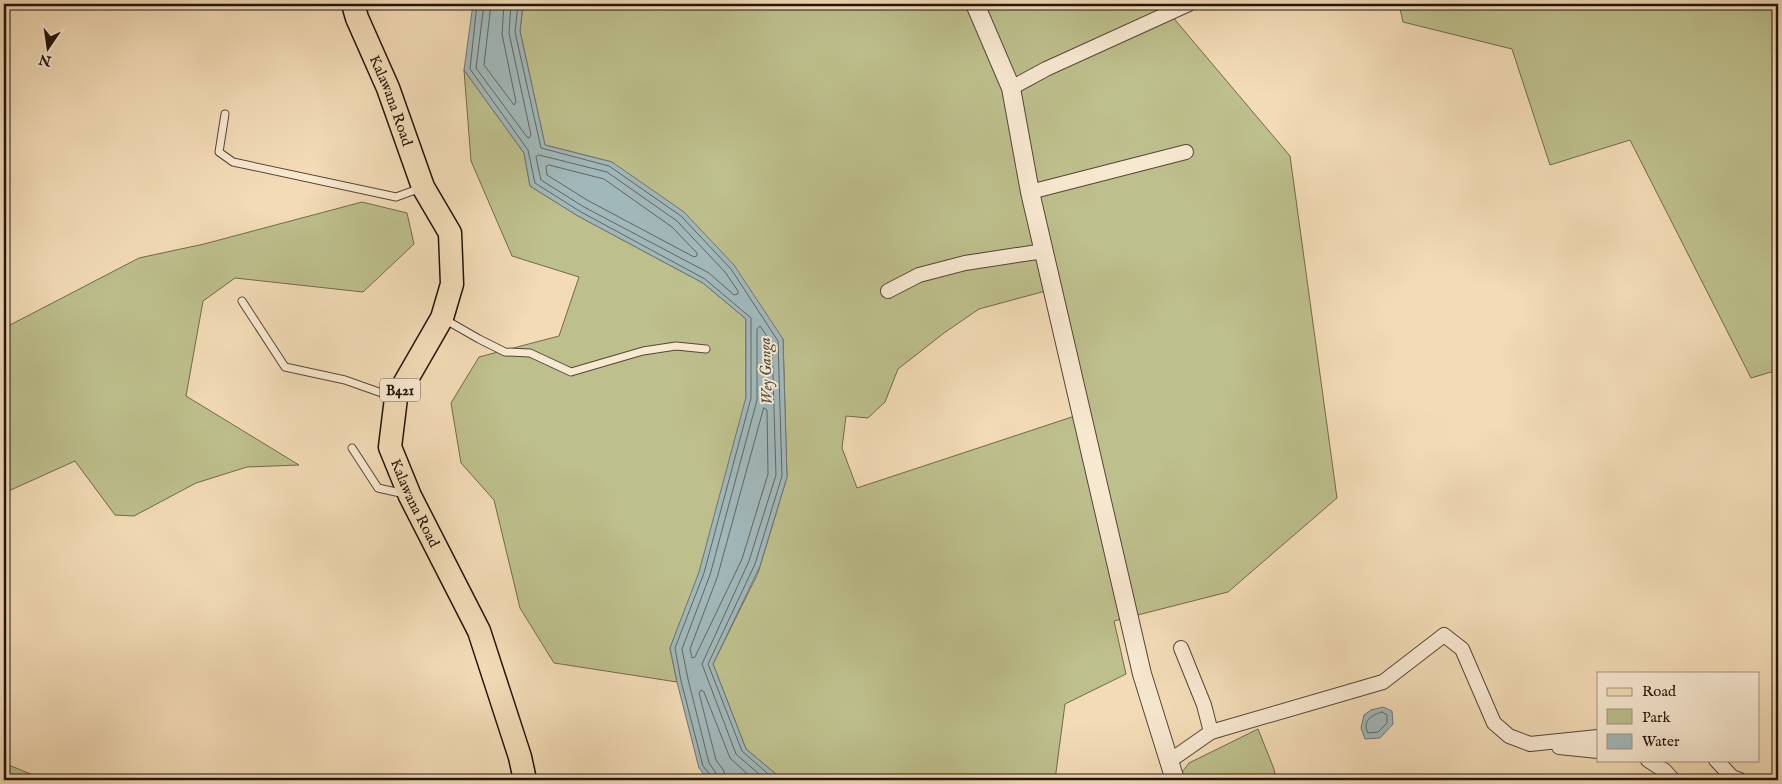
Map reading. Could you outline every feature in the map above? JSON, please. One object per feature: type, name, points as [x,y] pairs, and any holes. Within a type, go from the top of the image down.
[{"type":"main road","name":"Kalawana Road","points":[[353,4],[357,18],[388,88],[423,187],[450,233],[452,284],[442,318],[396,398],[390,447],[410,496],[479,631],[520,757],[525,780]]},
{"type":"street","points":[[975,4],[1011,88],[1030,192],[1142,674],[1175,780]]},
{"type":"street","points":[[1011,88],[1046,68],[1189,4]]},
{"type":"street","points":[[1030,192],[1186,152]]},
{"type":"street","points":[[888,291],[919,275],[965,263],[1044,251]]},
{"type":"street","points":[[1168,762],[1211,732],[1383,682],[1444,636],[1462,649],[1494,723],[1508,736],[1530,744],[1597,751]]},
{"type":"street","points":[[1181,648],[1204,705],[1211,732]]},
{"type":"street","points":[[1530,744],[1597,737]]},
{"type":"street","points":[[1651,762],[1666,771],[1673,780]]},
{"type":"street","points":[[1718,762],[1732,777],[1740,780]]},
{"type":"lane","points":[[226,114],[219,152],[233,162],[396,197],[423,187]]},
{"type":"lane","points":[[242,301],[285,367],[344,380],[396,398]]},
{"type":"lane","points":[[442,318],[505,352],[530,353],[570,372],[643,351],[676,346],[706,349]]},
{"type":"lane","points":[[352,448],[378,488],[410,496]]},
{"type":"green space","points":[[523,4],[1165,4],[1176,21],[1290,156],[1337,498],[1228,592],[1114,621],[1126,674],[1065,704],[1055,780],[783,780],[746,749],[713,664],[758,573],[787,477],[783,339],[612,162],[545,145],[520,31]],"holes":[[[1043,208],[1078,415],[857,488],[842,448],[846,416],[868,418],[885,402],[898,369],[944,333],[979,309],[1053,289]]]},
{"type":"green space","points":[[1399,4],[1778,4],[1778,370],[1751,378],[1630,140],[1550,165],[1512,49],[1403,22]]},
{"type":"green space","points":[[464,70],[524,153],[530,186],[578,216],[703,283],[746,319],[746,401],[698,577],[670,648],[677,682],[554,663],[520,608],[494,500],[461,463],[451,403],[479,357],[559,336],[579,277],[512,256],[471,161]]},
{"type":"green space","points":[[362,202],[407,213],[414,244],[363,292],[235,278],[203,301],[186,396],[299,465],[247,467],[196,483],[134,516],[115,515],[75,461],[4,493],[4,316],[10,325],[139,258],[204,244]]},
{"type":"green space","points":[[1258,729],[1274,769],[1276,780],[1176,780],[1189,763]]},
{"type":"green space","points":[[4,763],[45,780],[4,780]]},
{"type":"water","name":"Wey Ganga","points":[[473,4],[523,4],[520,31],[545,145],[612,162],[684,212],[734,265],[783,339],[787,477],[760,566],[713,664],[746,749],[783,780],[708,780],[699,768],[670,648],[699,572],[746,397],[746,319],[703,283],[578,216],[530,186],[524,153],[464,70]]},
{"type":"water","points":[[1383,707],[1392,711],[1393,724],[1380,738],[1365,739],[1361,728],[1364,715],[1371,710]]}]
